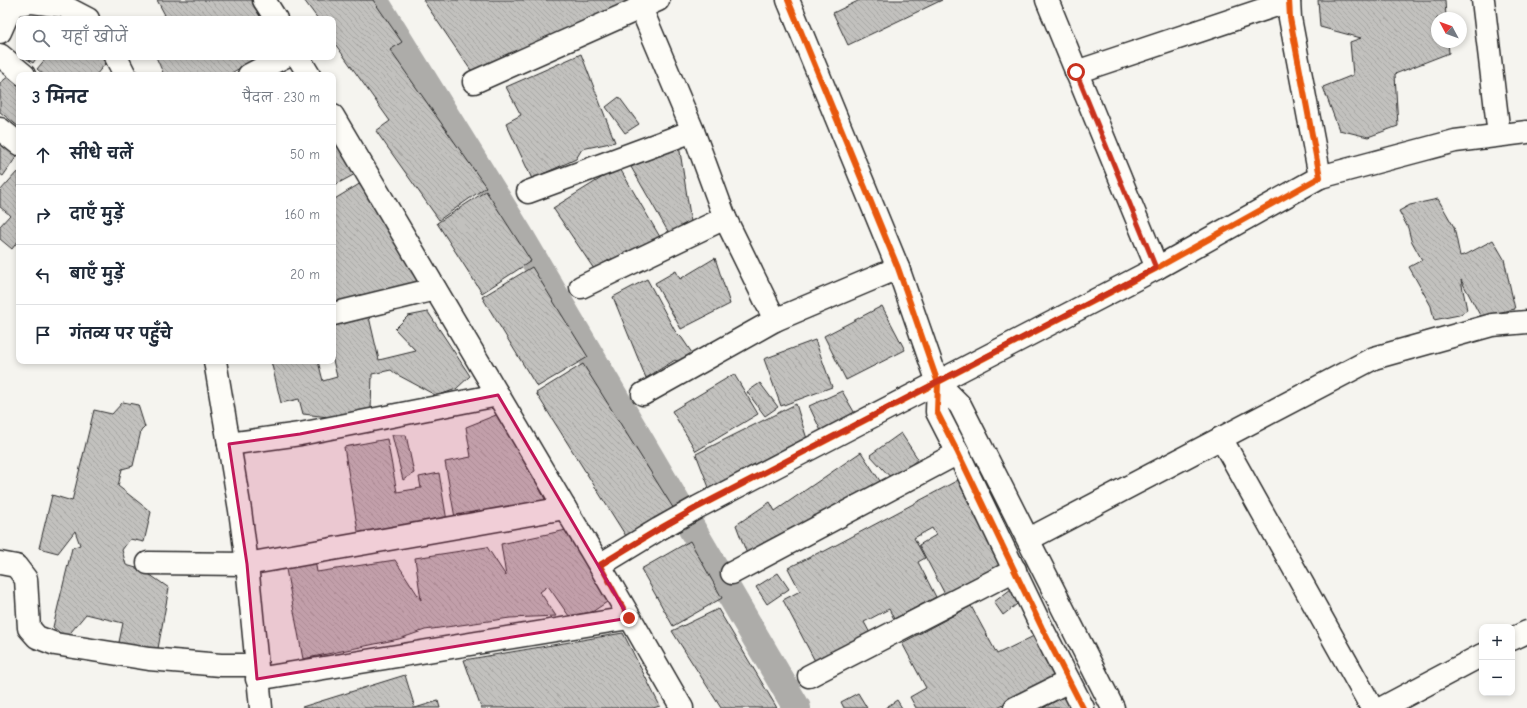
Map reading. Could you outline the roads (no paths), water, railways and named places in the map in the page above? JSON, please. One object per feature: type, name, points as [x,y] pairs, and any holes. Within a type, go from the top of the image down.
[{"type":"street","points":[[264,0],[274,16]]},
{"type":"street","points":[[788,0],[898,268],[938,383],[937,412],[1083,708]]},
{"type":"street","points":[[1047,0],[1156,268]]},
{"type":"street","points":[[1483,0],[1500,135]]},
{"type":"street","points":[[1076,72],[1289,1],[1290,18],[1320,177]]},
{"type":"street","points":[[0,32],[6,5],[32,2],[62,6],[82,16]]},
{"type":"street","points":[[474,82],[649,4],[693,131],[726,218],[775,320]]},
{"type":"street","points":[[0,55],[20,72]]},
{"type":"street","points":[[118,60],[124,72]]},
{"type":"street","points":[[255,72],[278,60]]},
{"type":"street","points":[[300,60],[307,72]]},
{"type":"street","points":[[336,121],[600,565],[629,618],[682,708]]},
{"type":"street","points":[[0,129],[16,142]]},
{"type":"street","points":[[528,192],[693,131]]},
{"type":"street","points":[[600,565],[698,507],[1156,268],[1320,177],[1455,142],[1527,132]]},
{"type":"street","points":[[581,287],[726,218]]},
{"type":"street","points":[[643,394],[775,320],[898,268]]},
{"type":"street","points":[[336,313],[435,289]]},
{"type":"street","points":[[1029,539],[1374,358],[1492,325],[1527,322]]},
{"type":"street","points":[[216,364],[247,564],[256,672],[261,708]]},
{"type":"street","points":[[938,383],[960,405],[1113,708]]},
{"type":"street","points":[[229,444],[300,434],[498,395]]},
{"type":"street","points":[[1221,438],[1372,708]]},
{"type":"street","points":[[732,574],[958,453]]},
{"type":"street","points":[[148,563],[247,564],[565,508]]},
{"type":"street","points":[[0,563],[16,566],[26,579],[29,628],[37,637],[55,644],[149,659],[221,665],[256,672],[629,618]]},
{"type":"street","points":[[809,676],[1015,570]]},
{"type":"street","points":[[1515,638],[1527,632]]},
{"type":"street","points":[[1382,708],[1479,657]]},
{"type":"street","points":[[1016,708],[1069,681]]},
{"type":"waterway","points":[[374,0],[519,234],[797,708]]}]
